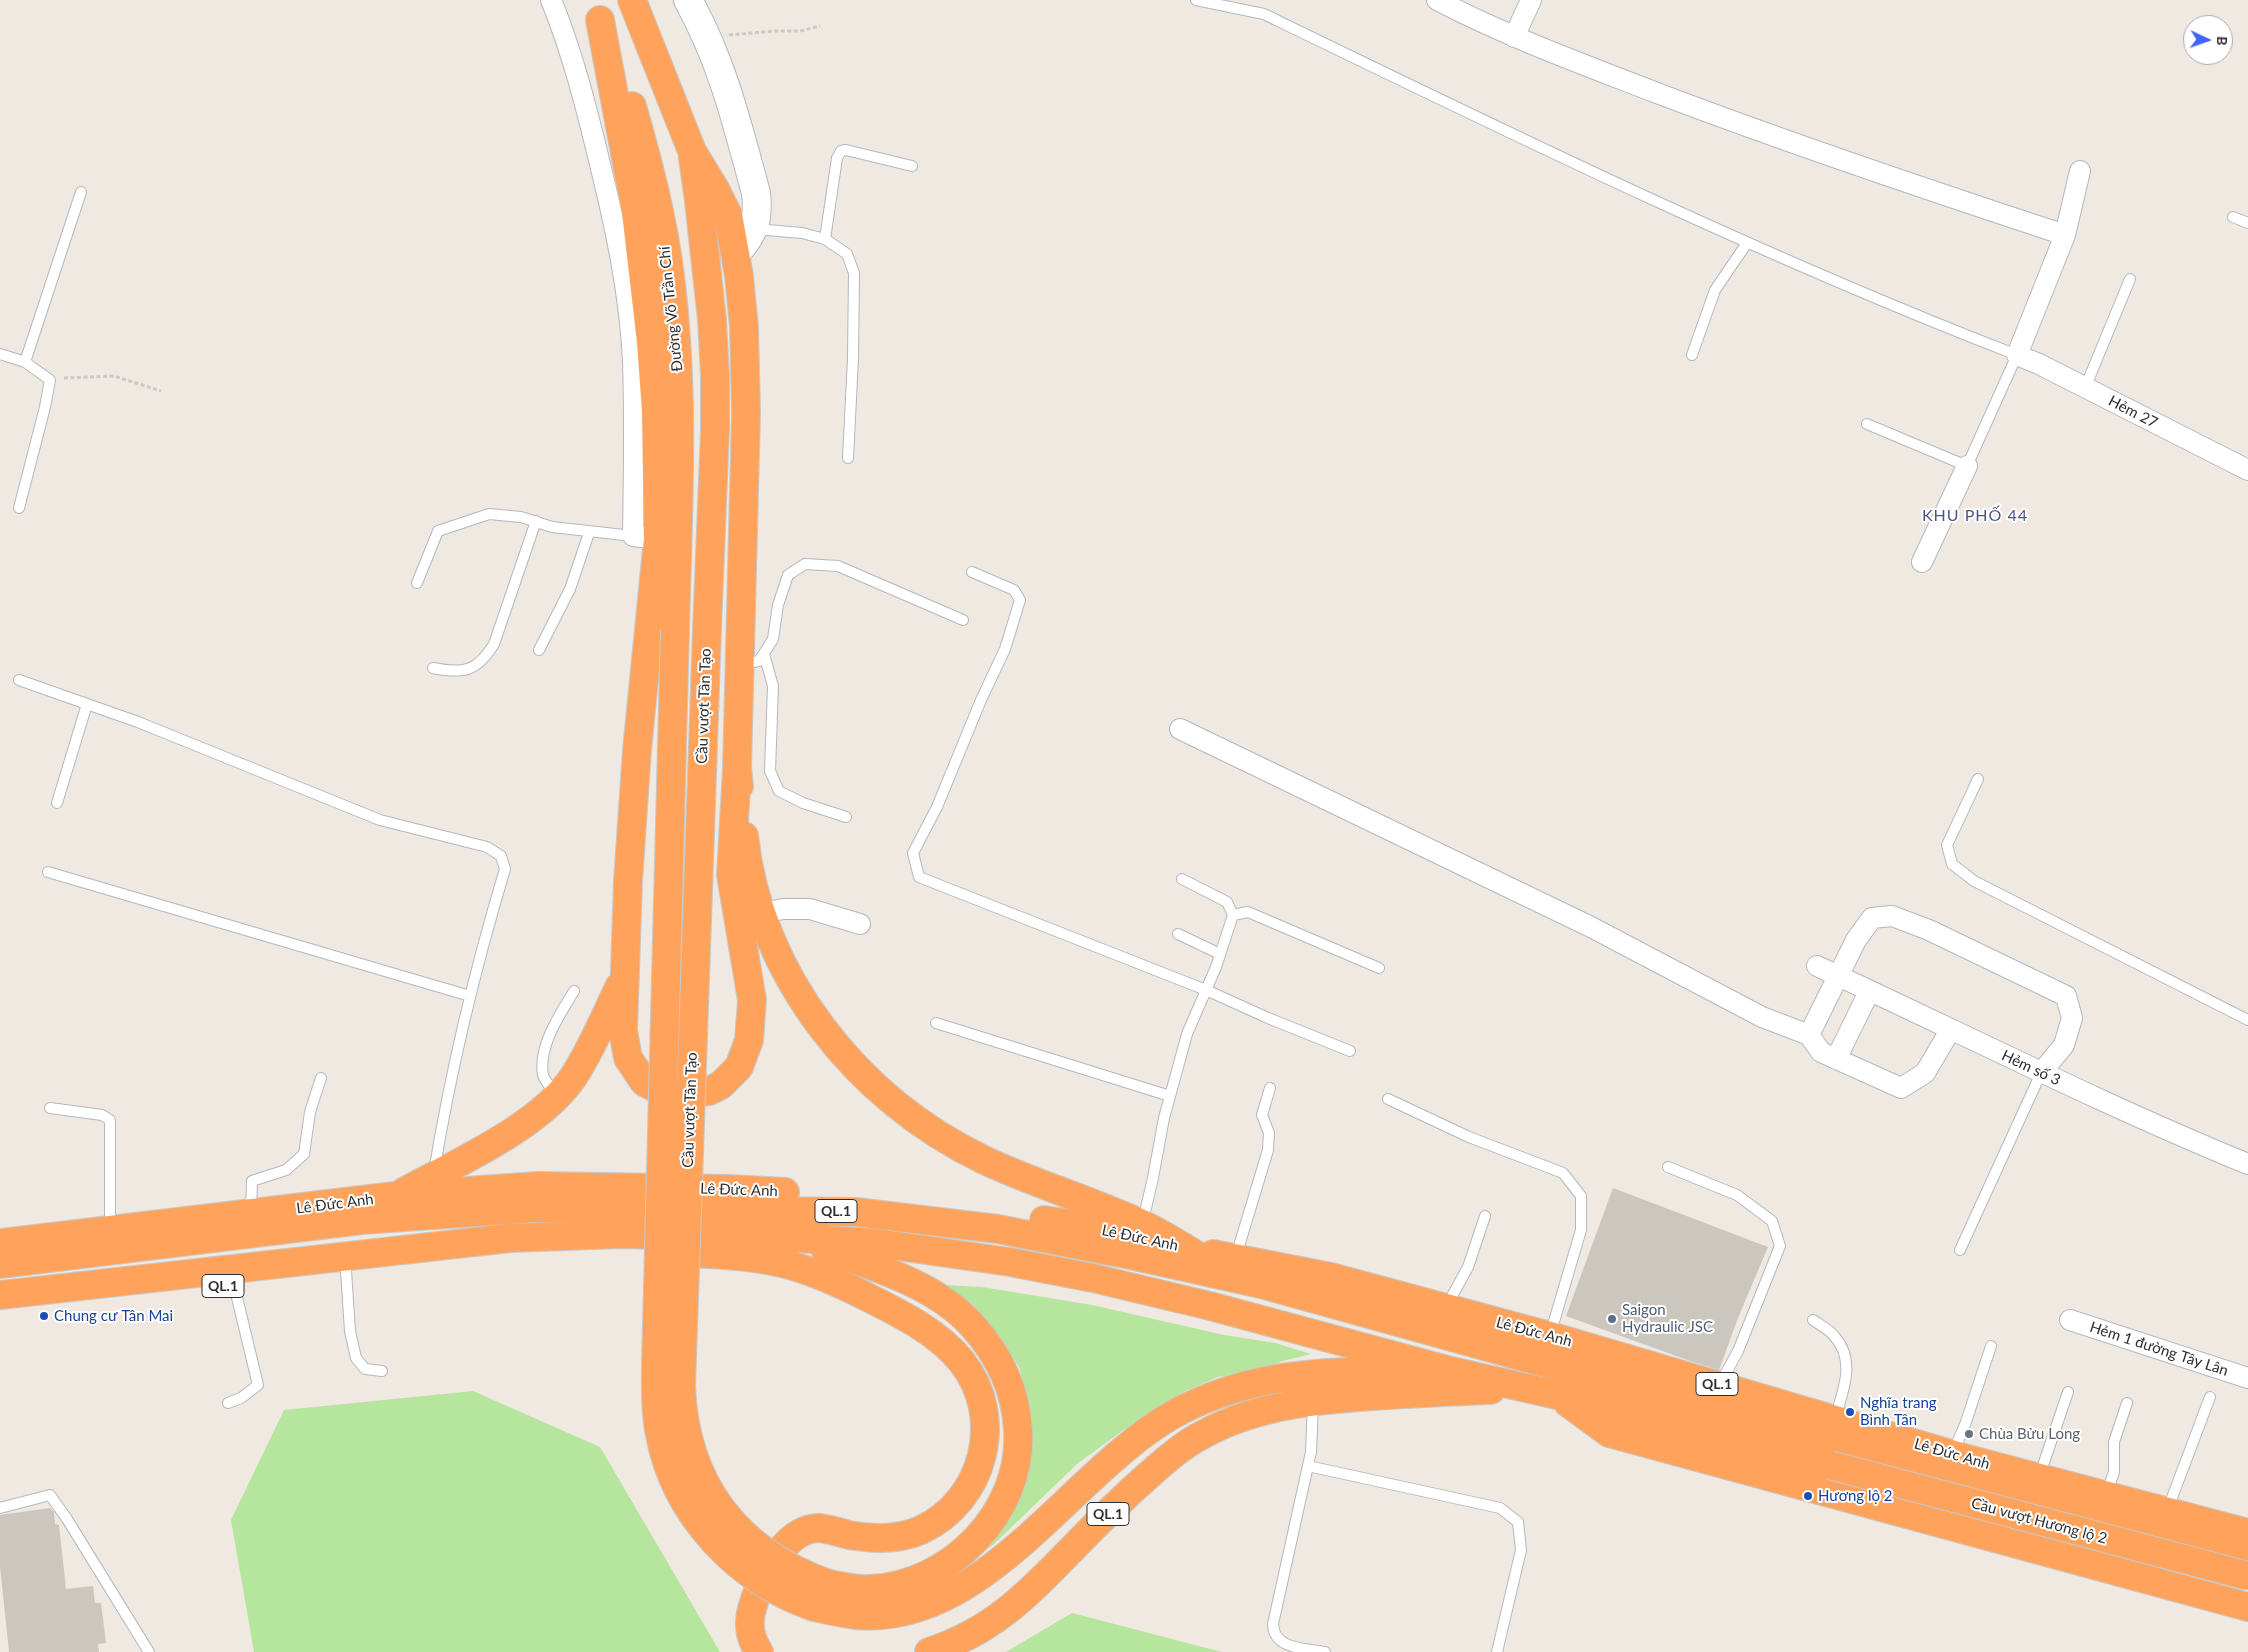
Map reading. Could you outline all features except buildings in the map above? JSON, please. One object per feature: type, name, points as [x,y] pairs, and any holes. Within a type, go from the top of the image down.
[{"type":"highway","points":[[595,10],[636,212],[643,265],[656,412],[646,537],[637,750],[628,881],[623,1031],[628,1058],[644,1082],[656,1088],[681,1094],[697,1093],[709,1091],[730,1077],[744,1056],[752,1022],[750,977],[731,875],[737,768],[752,659],[744,327],[728,215],[692,150],[632,0]]},
{"type":"highway","name":"Đường Võ Trần Chí","points":[[595,10],[628,93],[646,156],[670,274],[679,389],[680,461],[656,1396],[660,1436],[682,1496],[706,1532],[735,1563],[762,1582],[794,1600],[814,1607],[856,1615],[878,1614],[916,1608],[949,1594],[1005,1556],[1115,1457],[1173,1415],[1218,1393],[1263,1380],[1312,1388]]},
{"type":"highway","name":"Cầu vượt Tân Tạo","points":[[692,150],[712,310],[715,430],[681,1386],[682,1409],[691,1451],[700,1474],[723,1512],[738,1529],[781,1564],[829,1584],[871,1589],[911,1582],[928,1576],[949,1564],[962,1553],[990,1522],[1009,1487],[1017,1450],[1016,1416],[1009,1382],[997,1358],[971,1324],[953,1308],[915,1285],[863,1263],[795,1238]]},
{"type":"highway","points":[[737,768],[747,861],[762,913],[774,943],[786,971],[807,1008],[834,1044],[866,1077],[896,1106],[932,1131],[983,1160],[1138,1240],[1184,1247],[1233,1268]]},
{"type":"highway","points":[[395,1196],[515,1131],[542,1110],[573,1077],[588,1051],[624,974]]},
{"type":"highway","name":"Lê Đức Anh","points":[[0,1242],[395,1196],[538,1186],[728,1189],[866,1197],[1085,1226],[1138,1240],[1233,1268],[1261,1284],[1651,1405],[1830,1465]]},
{"type":"highway","name":"Lê Đức Anh","points":[[0,1264],[362,1220],[535,1208],[698,1208],[856,1212],[998,1229],[1138,1240]]},
{"type":"highway","name":"Lê Đức Anh","points":[[0,1312],[346,1271],[510,1238],[621,1234],[795,1238],[876,1243],[946,1252],[1084,1276],[1210,1306],[1451,1371],[1545,1392],[1651,1405],[1851,1449]]},
{"type":"highway","name":"Lê Đức Anh","points":[[0,1295],[446,1252],[694,1254],[772,1261],[810,1272],[837,1283],[892,1310],[929,1332],[962,1362],[972,1378],[980,1398],[985,1436],[979,1470],[971,1485],[950,1512],[920,1531],[906,1535],[874,1537],[818,1528],[803,1532],[791,1540],[770,1566],[751,1607],[748,1626],[751,1641],[759,1652]]},
{"type":"highway","name":"Lê Đức Anh","points":[[1233,1268],[1284,1268],[1331,1277],[1550,1336],[1953,1454],[2167,1512],[2242,1536]]},
{"type":"highway","points":[[1261,1284],[1284,1268]]},
{"type":"highway","points":[[929,1332],[950,1341],[974,1356],[993,1378],[1016,1416]]},
{"type":"highway","points":[[1312,1388],[1370,1371],[1451,1371]]},
{"type":"highway","name":"Lê Đức Anh","points":[[929,1652],[960,1640],[1007,1612],[1043,1580],[1122,1498],[1183,1447],[1202,1435],[1248,1415],[1277,1407],[1312,1388],[1545,1392],[1609,1434],[2248,1607]]},
{"type":"highway","name":"Cầu vượt Hương lộ 2","points":[[1851,1449],[2248,1554]]},
{"type":"highway","name":"Cầu vượt Hương lộ 2","points":[[1830,1465],[2248,1576]]},
{"type":"highway","points":[[2202,1594],[2221,1593],[2235,1589],[2248,1576]]},
{"type":"street","points":[[551,0],[575,66],[609,199],[625,290],[633,360],[646,537]]},
{"type":"street","points":[[688,0],[708,40],[727,86],[756,193],[757,207],[754,229],[735,255]]},
{"type":"street","points":[[1437,0],[1482,24],[1759,132],[2065,235]]},
{"type":"street","points":[[1514,37],[1531,0]]},
{"type":"street","points":[[2017,355],[2065,235],[2080,171]]},
{"type":"street","name":"Hẻm 27","points":[[2017,355],[2039,364],[2248,470]]},
{"type":"street","points":[[1922,562],[1967,466]]},
{"type":"street","points":[[1180,729],[1591,928],[1762,1017],[1810,1035],[1821,1052],[1901,1088],[1925,1073],[1951,1029]]},
{"type":"street","points":[[762,913],[783,909],[810,908],[860,924]]},
{"type":"street","points":[[1810,1035],[1856,940],[1872,918],[1892,916],[1929,930],[2016,970],[2066,996],[2072,1018],[2064,1045],[2041,1073]]},
{"type":"street","name":"Hẻm số 3","points":[[1817,966],[2041,1073],[2191,1141],[2248,1164]]},
{"type":"street","points":[[1836,1059],[1869,992]]},
{"type":"street","name":"Hẻm 1 đường Tây Lân","points":[[2070,1320],[2248,1378]]},
{"type":"lane","points":[[1196,0],[1264,14],[1747,243],[1925,319],[2017,355],[1967,466],[1867,424]]},
{"type":"lane","points":[[825,239],[838,158],[841,151],[846,150],[912,166]]},
{"type":"lane","points":[[25,362],[81,192]]},
{"type":"lane","points":[[2233,217],[2248,222]]},
{"type":"lane","points":[[754,229],[802,233],[825,239],[847,254],[854,273],[853,359],[848,458]]},
{"type":"lane","points":[[1692,355],[1715,290],[1747,243]]},
{"type":"lane","points":[[2085,388],[2130,279]]},
{"type":"lane","points":[[0,354],[25,362],[50,380],[19,508]]},
{"type":"lane","points":[[417,583],[438,531],[489,514],[521,517],[552,528],[646,537]]},
{"type":"lane","points":[[433,668],[456,672],[471,668],[484,660],[494,644],[536,522]]},
{"type":"lane","points":[[539,650],[570,590],[589,533]]},
{"type":"lane","points":[[846,817],[803,803],[779,791],[770,771],[773,686],[752,659],[773,638],[778,605],[788,575],[805,564],[838,566],[962,620]]},
{"type":"lane","points":[[972,572],[1014,590],[1020,600],[1005,649],[981,700],[937,807],[913,853],[919,877],[1206,990],[1268,1018],[1350,1051]]},
{"type":"lane","points":[[20,680],[138,722],[380,820],[487,847],[501,856],[505,869],[459,1036],[433,1176]]},
{"type":"lane","points":[[57,804],[87,704]]},
{"type":"lane","points":[[1978,779],[1947,845],[1952,864],[1974,881],[2248,1020]]},
{"type":"lane","points":[[48,872],[470,996]]},
{"type":"lane","points":[[1138,1240],[1170,1096],[1187,1034],[1206,990],[1234,915],[1227,902],[1182,879]]},
{"type":"lane","points":[[1234,915],[1248,912],[1379,968]]},
{"type":"lane","points":[[1178,934],[1220,954]]},
{"type":"lane","points":[[556,1096],[543,1076],[545,1052],[558,1018],[574,991]]},
{"type":"lane","points":[[936,1023],[1170,1096]]},
{"type":"lane","points":[[1960,1250],[2041,1073]]},
{"type":"lane","points":[[251,1213],[252,1181],[286,1170],[304,1154],[310,1112],[321,1078]]},
{"type":"lane","points":[[1233,1268],[1268,1150],[1269,1133],[1262,1115],[1270,1088]]},
{"type":"lane","points":[[1388,1099],[1469,1137],[1563,1173],[1581,1196],[1581,1230],[1550,1336]]},
{"type":"lane","points":[[50,1108],[102,1115],[110,1120],[110,1230]]},
{"type":"lane","points":[[1668,1167],[1737,1195],[1772,1220],[1780,1246],[1738,1351],[1720,1385]]},
{"type":"lane","points":[[1446,1308],[1468,1266],[1485,1216]]},
{"type":"lane","points":[[346,1271],[350,1331],[356,1358],[365,1369],[382,1371]]},
{"type":"lane","points":[[228,1403],[242,1398],[258,1385],[234,1285]]},
{"type":"lane","points":[[1814,1320],[1835,1336],[1847,1358],[1844,1387],[1835,1419]]},
{"type":"lane","points":[[1953,1454],[1966,1422],[1991,1346]]},
{"type":"lane","points":[[1312,1388],[1312,1452],[1273,1624],[1273,1634],[1282,1644],[1325,1652]]},
{"type":"lane","points":[[2039,1478],[2068,1392]]},
{"type":"lane","points":[[2167,1512],[2210,1396]]},
{"type":"lane","points":[[2106,1496],[2114,1472],[2114,1442],[2127,1403]]},
{"type":"lane","points":[[1308,1466],[1500,1508],[1518,1522],[1521,1550],[1497,1652]]},
{"type":"lane","points":[[0,1508],[50,1496],[67,1519],[149,1652]]},
{"type":"path","points":[[708,40],[734,34],[800,31],[820,26]]},
{"type":"path","points":[[50,380],[114,376],[161,391]]},
{"type":"green space","points":[[946,1285],[982,1287],[1092,1305],[1224,1335],[1275,1343],[1311,1354],[1283,1361],[1251,1373],[1218,1377],[1183,1392],[1122,1431],[1077,1464],[993,1545],[940,1579],[960,1564],[1028,1417],[1020,1369],[996,1332],[974,1305]]},
{"type":"green space","points":[[473,1391],[600,1447],[720,1652],[254,1652],[231,1520],[284,1410]]},
{"type":"green space","points":[[1072,1613],[1222,1652],[1006,1652]]},
{"type":"place","name":"Chung cư Tân Mai","points":[[44,1316]]},
{"type":"place","name":"Saigon Hydraulic JSC","points":[[1612,1319]]},
{"type":"place","name":"Nghĩa trang Bình Tân","points":[[1850,1412]]},
{"type":"place","name":"Chùa Bửu Long","points":[[1969,1434]]},
{"type":"place","name":"Hương lộ 2","points":[[1808,1496]]},
{"type":"district","name":"KHU PHỐ 44","points":[[1975,516]]}]
